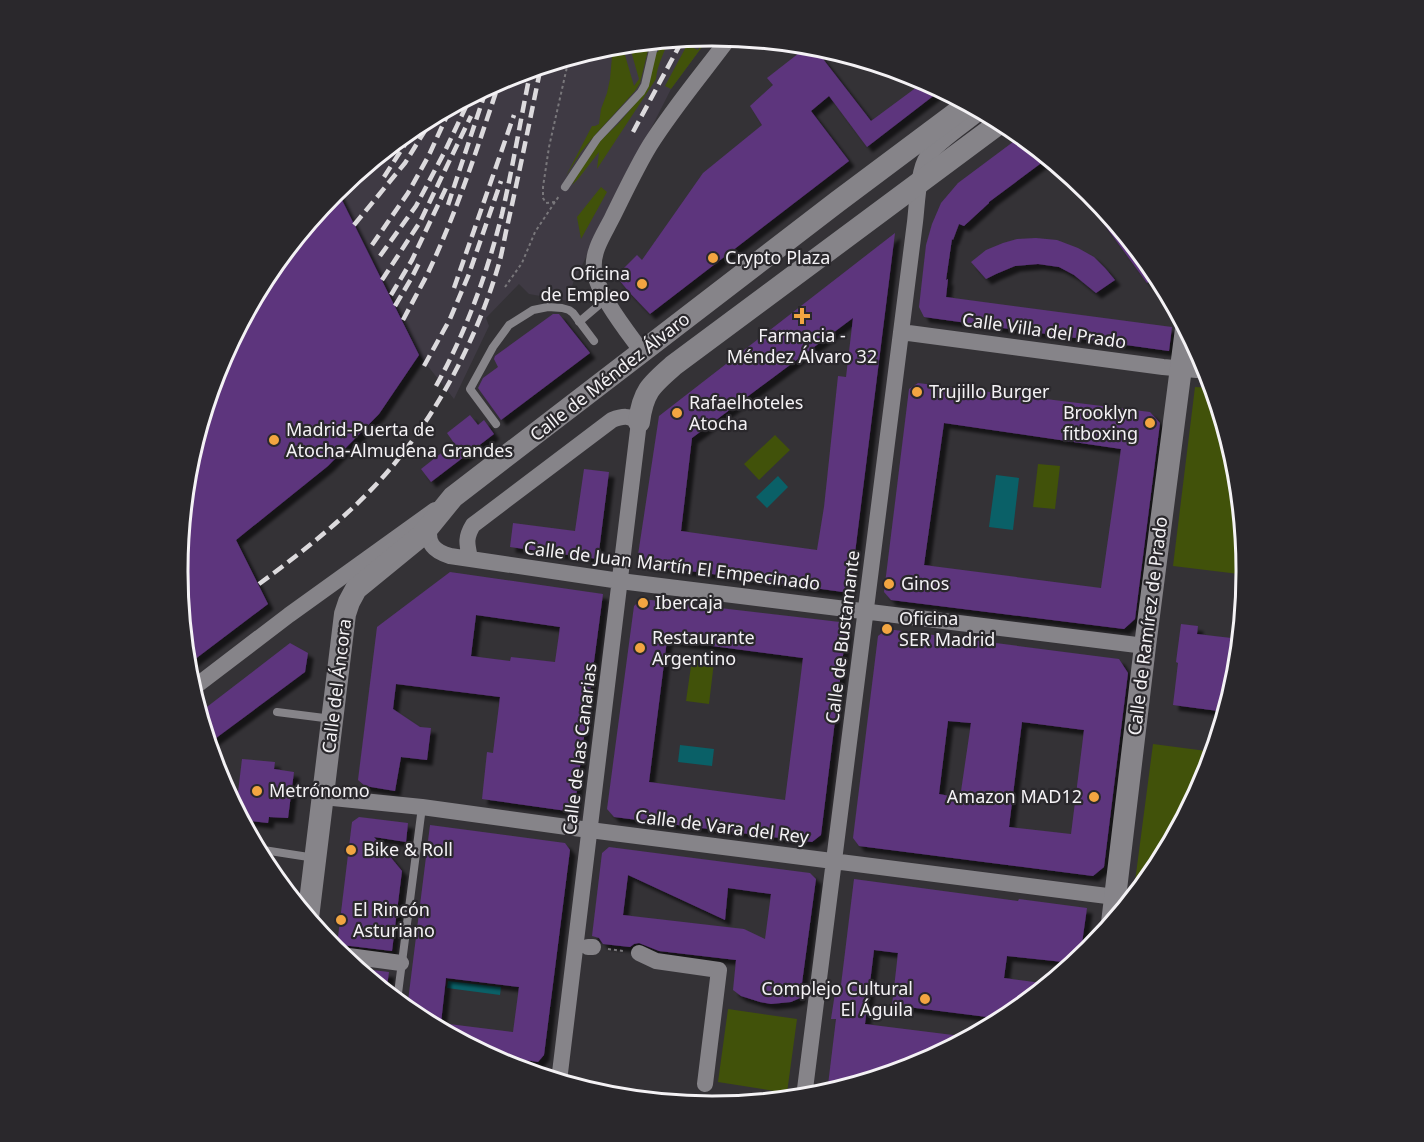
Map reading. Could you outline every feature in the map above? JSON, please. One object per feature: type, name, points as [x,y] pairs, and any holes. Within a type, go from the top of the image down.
[{"type":"main road","name":"Calle de Méndez Álvaro","points":[[453,497],[960,110]]},
{"type":"main road","name":"Calle de Méndez Álvaro","points":[[639,423],[641,405],[652,384],[992,128]]},
{"type":"main road","name":"Calle de Ramírez de Prado","points":[[1114,907],[1145,646],[1196,370]]},
{"type":"main road","name":"Calle del Áncora","points":[[310,907],[345,614],[349,602],[364,581],[409,546],[453,497]]},
{"type":"street","points":[[642,352],[606,299],[594,268],[596,251],[650,146],[723,47]]},
{"type":"street","points":[[920,182],[927,156],[974,117]]},
{"type":"street","name":"Calle de Bustamante","points":[[805,1087],[920,182]]},
{"type":"street","name":"Calle Villa del Prado","points":[[901,332],[1196,370]]},
{"type":"street","name":"Calle de Méndez Álvaro","points":[[470,558],[467,539],[473,525],[612,420],[628,416],[639,423]]},
{"type":"street","name":"Calle de las Canarias","points":[[560,1073],[639,423]]},
{"type":"street","name":"Calle de Méndez Álvaro","points":[[200,683],[289,615],[453,497]]},
{"type":"street","name":"Calle de Juan Martín El Empecinado","points":[[430,525],[430,541],[439,552],[450,556],[620,581],[1145,646]]},
{"type":"street","name":"Calle de Vara del Rey","points":[[323,797],[422,807],[1115,897]]},
{"type":"street","points":[[639,953],[657,961],[719,969],[705,1084]]},
{"type":"street","points":[[358,957],[401,963]]},
{"type":"lane","points":[[565,187],[597,139],[641,92],[645,85],[653,50]]},
{"type":"lane","points":[[579,322],[606,299]]},
{"type":"lane","points":[[495,423],[470,389],[493,347],[509,325],[533,310],[548,307],[562,308],[573,313],[594,341]]},
{"type":"lane","points":[[277,712],[332,719]]},
{"type":"lane","points":[[398,991],[422,807]]},
{"type":"lane","points":[[269,851],[316,858]]},
{"type":"path","points":[[555,202],[546,203],[543,198],[543,188],[549,147],[567,67]]},
{"type":"path","points":[[505,287],[522,263],[535,232],[565,187]]},
{"type":"path","points":[[591,947],[639,953]]},
{"type":"shaded area","points":[[702,47],[671,89],[573,283],[568,301],[529,294],[519,284],[486,318],[489,326],[454,399],[419,355],[342,199],[393,155],[421,135],[450,117],[511,86],[576,64],[644,51]]},
{"type":"green space","points":[[702,47],[671,89],[665,86],[686,48],[698,50]]},
{"type":"green space","points":[[665,49],[656,79],[597,169],[599,152],[572,185],[585,160],[641,97],[655,52],[658,50]]},
{"type":"green space","points":[[648,51],[640,83],[635,91],[581,152],[566,176],[592,126],[599,124],[610,79],[612,57],[625,54],[634,86],[639,79],[632,53]]},
{"type":"green space","points":[[601,187],[607,192],[581,239],[577,217]]},
{"type":"green space","points":[[1195,387],[1204,387],[1219,435],[1232,503],[1236,574],[1173,566]]},
{"type":"green space","points":[[775,435],[790,450],[759,480],[744,464]]},
{"type":"green space","points":[[1038,464],[1060,466],[1055,509],[1033,507]]},
{"type":"green space","points":[[692,659],[714,662],[709,704],[686,701]]},
{"type":"green space","points":[[1153,744],[1205,751],[1197,772],[1166,833],[1135,880]]},
{"type":"green space","points":[[728,1009],[797,1019],[787,1090],[776,1091],[718,1082]]},
{"type":"water","points":[[996,475],[1019,478],[1013,530],[989,527]]},
{"type":"water","points":[[778,476],[788,487],[767,508],[756,497]]},
{"type":"water","points":[[680,745],[714,749],[712,766],[678,762]]},
{"type":"water","points":[[448,981],[501,987],[500,995],[447,988]]},
{"type":"building","points":[[798,54],[823,59],[871,121],[916,88],[933,96],[867,147],[829,96],[811,111],[849,161],[650,314],[616,276],[637,255],[642,260],[703,173],[762,125],[750,106],[773,85],[767,78]]},
{"type":"building","points":[[1013,142],[1041,163],[989,202],[964,226],[959,224],[952,239],[946,297],[1172,327],[1169,351],[924,317],[919,307],[926,245],[941,203],[958,183]]},
{"type":"building","name":"Madrid-Puerta de Atocha-Almudena Grandes","points":[[342,199],[419,355],[379,414],[328,466],[236,540],[268,604],[195,659],[189,605],[188,571],[192,503],[198,469],[215,402],[242,339],[276,280],[296,252]]},
{"type":"building","points":[[1101,220],[1128,252],[1149,282],[1147,283]]},
{"type":"building","points":[[895,233],[851,585],[843,592],[646,565],[638,555],[659,416]],"holes":[[[853,318],[846,377],[838,376],[817,550],[681,531],[692,438]]]},
{"type":"building","points":[[1017,239],[1057,240],[1078,248],[1094,257],[1115,280],[1096,293],[1074,275],[1059,267],[1038,264],[1015,266],[986,279],[971,262],[986,250],[1003,243]]},
{"type":"building","points":[[553,314],[559,314],[590,353],[501,420],[478,388],[483,378],[498,367],[495,356]]},
{"type":"building","points":[[918,383],[1150,412],[1160,423],[1135,619],[1124,629],[891,600],[884,592],[909,389]],"holes":[[[944,423],[1121,449],[1101,588],[924,565]]]},
{"type":"building","points":[[470,415],[478,425],[484,420],[494,434],[431,482],[421,469],[454,443],[447,433]]},
{"type":"building","points":[[584,469],[609,472],[598,559],[510,547],[513,523],[575,531]]},
{"type":"building","points":[[450,572],[603,594],[574,812],[482,799],[487,752],[493,753],[500,697],[396,684],[393,709],[420,727],[431,728],[427,760],[401,757],[395,791],[365,786],[358,780],[377,627]],"holes":[[[476,615],[560,627],[555,662],[511,657],[510,661],[471,656]]]},
{"type":"building","points":[[642,599],[840,622],[846,631],[821,835],[812,842],[614,817],[607,809],[634,606]],"holes":[[[667,640],[803,658],[785,800],[649,782]]]},
{"type":"building","points":[[1181,624],[1198,626],[1197,634],[1232,638],[1218,711],[1173,705],[1178,663],[1176,662]]},
{"type":"building","points":[[887,629],[1119,659],[1128,673],[1104,867],[1093,876],[859,846],[853,838],[878,636]],"holes":[[[948,721],[971,723],[960,798],[939,794]],[[1022,722],[1084,730],[1071,834],[1009,827]]]},
{"type":"building","points":[[290,643],[308,653],[305,672],[215,739],[205,708]]},
{"type":"building","name":"Metrónomo","points":[[242,759],[275,762],[274,769],[294,772],[288,818],[269,817],[268,823],[252,821],[238,794]]},
{"type":"building","points":[[359,817],[408,823],[406,842],[374,837],[402,871],[392,951],[345,945],[338,939],[352,822]]},
{"type":"building","points":[[430,825],[565,843],[570,850],[544,1055],[538,1062],[511,1056],[448,1024],[513,1032],[519,987],[446,978],[441,1020],[408,998]]},
{"type":"building","points":[[609,847],[810,873],[816,879],[800,998],[791,1002],[771,1004],[741,996],[733,990],[736,960],[659,951],[639,943],[630,947],[603,944],[599,938],[592,936],[602,853]],"holes":[[[628,875],[725,920],[728,888],[771,894],[765,939],[744,929],[623,915]]]},
{"type":"building","points":[[854,879],[1087,908],[1082,943],[1061,962],[1007,956],[1004,978],[1037,982],[987,1017],[892,1005],[898,953],[874,950],[865,1024],[955,1035],[913,1056],[881,1068],[828,1082],[836,1019],[831,1019],[835,993],[840,993]]},
{"type":"building","points":[[372,970],[389,972],[387,983]]},
{"type":"railway","points":[[633,132],[678,48]]},
{"type":"railway","points":[[259,584],[342,518],[389,470],[428,417],[462,359],[488,298],[498,267],[539,75]]},
{"type":"railway","points":[[436,386],[466,324],[490,259],[506,196],[529,79]]},
{"type":"railway","points":[[403,320],[427,275],[448,227],[467,179],[496,94]]},
{"type":"railway","points":[[448,205],[483,100]]},
{"type":"railway","points":[[380,256],[416,206],[465,109]]},
{"type":"railway","points":[[454,288],[514,115]]},
{"type":"railway","points":[[382,280],[420,222],[471,116]]},
{"type":"railway","points":[[372,245],[408,193],[445,120]]},
{"type":"railway","points":[[354,225],[405,163],[423,134]]},
{"type":"railway","points":[[384,177],[402,148]]},
{"type":"railway","points":[[424,366],[450,319],[469,274],[501,181]]},
{"type":"railway","points":[[391,295],[412,260],[446,188]]},
{"type":"railway","points":[[395,306],[421,259]]},
{"type":"place","name":"Crypto Plaza","points":[[713,258]]},
{"type":"place","name":"Oficina de Empleo","points":[[642,284]]},
{"type":"place","name":"Farmacia - Méndez Álvaro 32","points":[[802,316]]},
{"type":"place","name":"Trujillo Burger","points":[[917,392]]},
{"type":"place","name":"Rafaelhoteles Atocha","points":[[677,413]]},
{"type":"place","name":"Brooklyn fitboxing","points":[[1150,423]]},
{"type":"place","name":"Madrid-Puerta de Atocha-Almudena Grandes","points":[[274,440]]},
{"type":"place","name":"Ginos","points":[[889,584]]},
{"type":"place","name":"Ibercaja","points":[[643,603]]},
{"type":"place","name":"Oficina SER Madrid","points":[[887,629]]},
{"type":"place","name":"Restaurante Argentino","points":[[640,648]]},
{"type":"place","name":"Metrónomo","points":[[257,791]]},
{"type":"place","name":"Amazon MAD12","points":[[1094,797]]},
{"type":"place","name":"Bike & Roll","points":[[351,850]]},
{"type":"place","name":"El Rincón Asturiano","points":[[341,920]]},
{"type":"place","name":"Complejo Cultural El Águila","points":[[925,999]]}]
